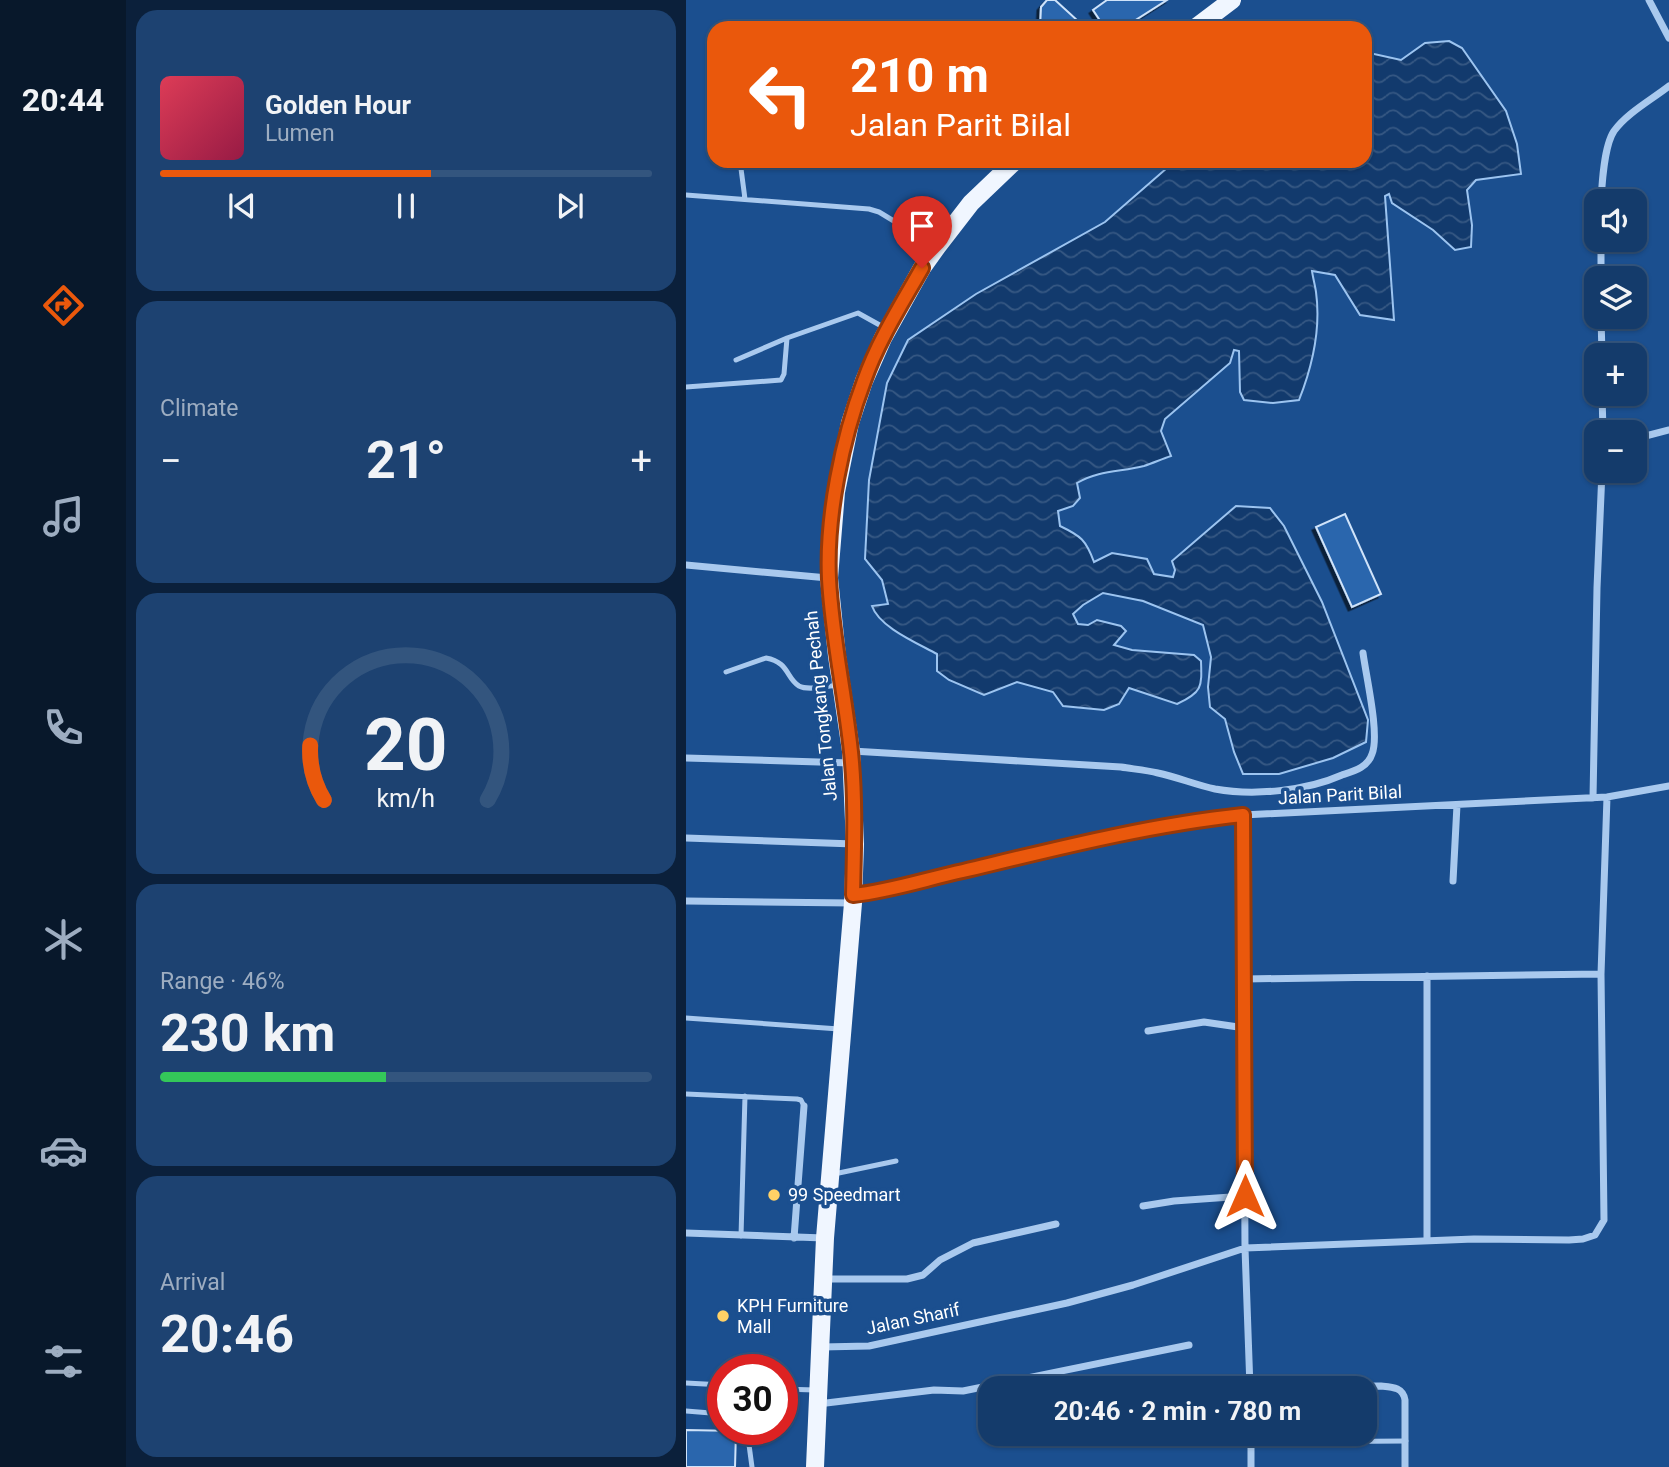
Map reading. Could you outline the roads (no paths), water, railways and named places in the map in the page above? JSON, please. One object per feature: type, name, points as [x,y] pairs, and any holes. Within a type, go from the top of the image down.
[{"type":"main road","points":[[1204,21],[1229,1]]},
{"type":"main road","name":"Jalan Tongkang Pechah","points":[[815,1467],[823,1279],[817,1238],[829,1175],[853,899],[855,844],[852,757],[829,578],[833,515],[840,467],[864,381],[887,330],[937,247],[971,203],[1008,168]]},
{"type":"street","points":[[1649,0],[1669,38]]},
{"type":"street","points":[[1602,189],[1607,150],[1612,134],[1622,122],[1669,86]]},
{"type":"street","points":[[1647,436],[1669,430]]},
{"type":"street","points":[[1593,798],[1601,483]]},
{"type":"street","points":[[686,565],[829,578]]},
{"type":"street","points":[[686,758],[852,757],[1121,767],[1159,773],[1216,789],[1277,790],[1303,786],[1333,779],[1363,767],[1372,755],[1374,734],[1363,653]]},
{"type":"street","name":"Jalan Parit Bilal","points":[[686,901],[853,899],[1122,834],[1243,815],[1593,798],[1669,786]]},
{"type":"street","points":[[1245,979],[1601,974],[1607,797]]},
{"type":"street","points":[[1453,881],[1457,805]]},
{"type":"street","points":[[1243,815],[1245,979],[1239,1026],[1239,1250],[1249,1376]]},
{"type":"street","points":[[686,838],[855,844]]},
{"type":"street","name":"Jalan Sharif","points":[[819,1348],[869,1346],[1012,1315],[1133,1285],[1239,1250],[1427,1241],[1583,1239],[1595,1235],[1604,1220],[1601,974]]},
{"type":"street","points":[[1427,976],[1427,1241]]},
{"type":"street","points":[[1148,1031],[1204,1022],[1239,1026]]},
{"type":"street","points":[[796,1238],[804,1106]]},
{"type":"street","points":[[1143,1206],[1239,1196]]},
{"type":"street","points":[[823,1279],[907,1279],[923,1275],[940,1260],[973,1243],[1056,1224]]},
{"type":"street","points":[[686,1233],[817,1238]]},
{"type":"street","points":[[818,1397],[934,1390],[963,1391],[1189,1345]]},
{"type":"street","points":[[1377,1386],[1392,1387],[1404,1394],[1405,1467]]},
{"type":"street","points":[[1251,1446],[1251,1467]]},
{"type":"lane","points":[[741,168],[745,199]]},
{"type":"lane","points":[[686,195],[869,209],[879,212],[937,247]]},
{"type":"lane","points":[[736,360],[787,338],[858,313],[887,330]]},
{"type":"lane","points":[[686,387],[781,380],[784,374],[787,338]]},
{"type":"lane","points":[[726,672],[766,658],[785,667],[799,686],[805,688],[841,685]]},
{"type":"lane","points":[[686,1018],[842,1029]]},
{"type":"lane","points":[[686,1094],[797,1099],[801,1100],[804,1106]]},
{"type":"lane","points":[[741,1236],[745,1096]]},
{"type":"lane","points":[[829,1175],[896,1161]]},
{"type":"lane","points":[[686,1383],[707,1384]]},
{"type":"lane","points":[[798,1393],[818,1397]]},
{"type":"lane","points":[[686,1411],[707,1413]]},
{"type":"lane","points":[[1377,1441],[1406,1441]]},
{"type":"lane","points":[[749,1445],[752,1467]]},
{"type":"water","points":[[1449,41],[1462,48],[1506,111],[1517,144],[1521,174],[1476,180],[1467,190],[1472,225],[1471,247],[1455,250],[1433,230],[1392,203],[1389,194],[1385,196],[1394,320],[1360,315],[1335,275],[1312,271],[1317,306],[1316,333],[1308,374],[1299,400],[1273,403],[1244,400],[1240,392],[1239,351],[1234,350],[1230,363],[1165,419],[1161,431],[1171,456],[1144,466],[1102,473],[1085,479],[1077,483],[1080,498],[1073,506],[1058,511],[1060,526],[1082,540],[1094,562],[1112,553],[1147,559],[1154,574],[1173,577],[1175,570],[1172,561],[1236,506],[1270,508],[1284,526],[1322,602],[1368,720],[1366,742],[1333,758],[1279,774],[1243,774],[1225,719],[1210,707],[1208,687],[1211,657],[1203,625],[1143,601],[1103,593],[1073,614],[1078,624],[1088,625],[1097,620],[1121,626],[1126,631],[1114,645],[1132,650],[1194,655],[1201,661],[1201,677],[1196,692],[1177,704],[1129,688],[1119,704],[1104,710],[1063,706],[1053,692],[1017,682],[984,695],[949,680],[937,671],[937,654],[890,628],[876,614],[872,606],[888,604],[882,580],[865,559],[869,480],[887,383],[908,340],[976,294],[1105,222],[1167,168],[1372,168],[1372,54],[1401,60],[1425,43]]},
{"type":"place","name":"99 Speedmart","points":[[774,1195]]},
{"type":"place","name":"KPH Furniture Mall","points":[[723,1316]]}]
